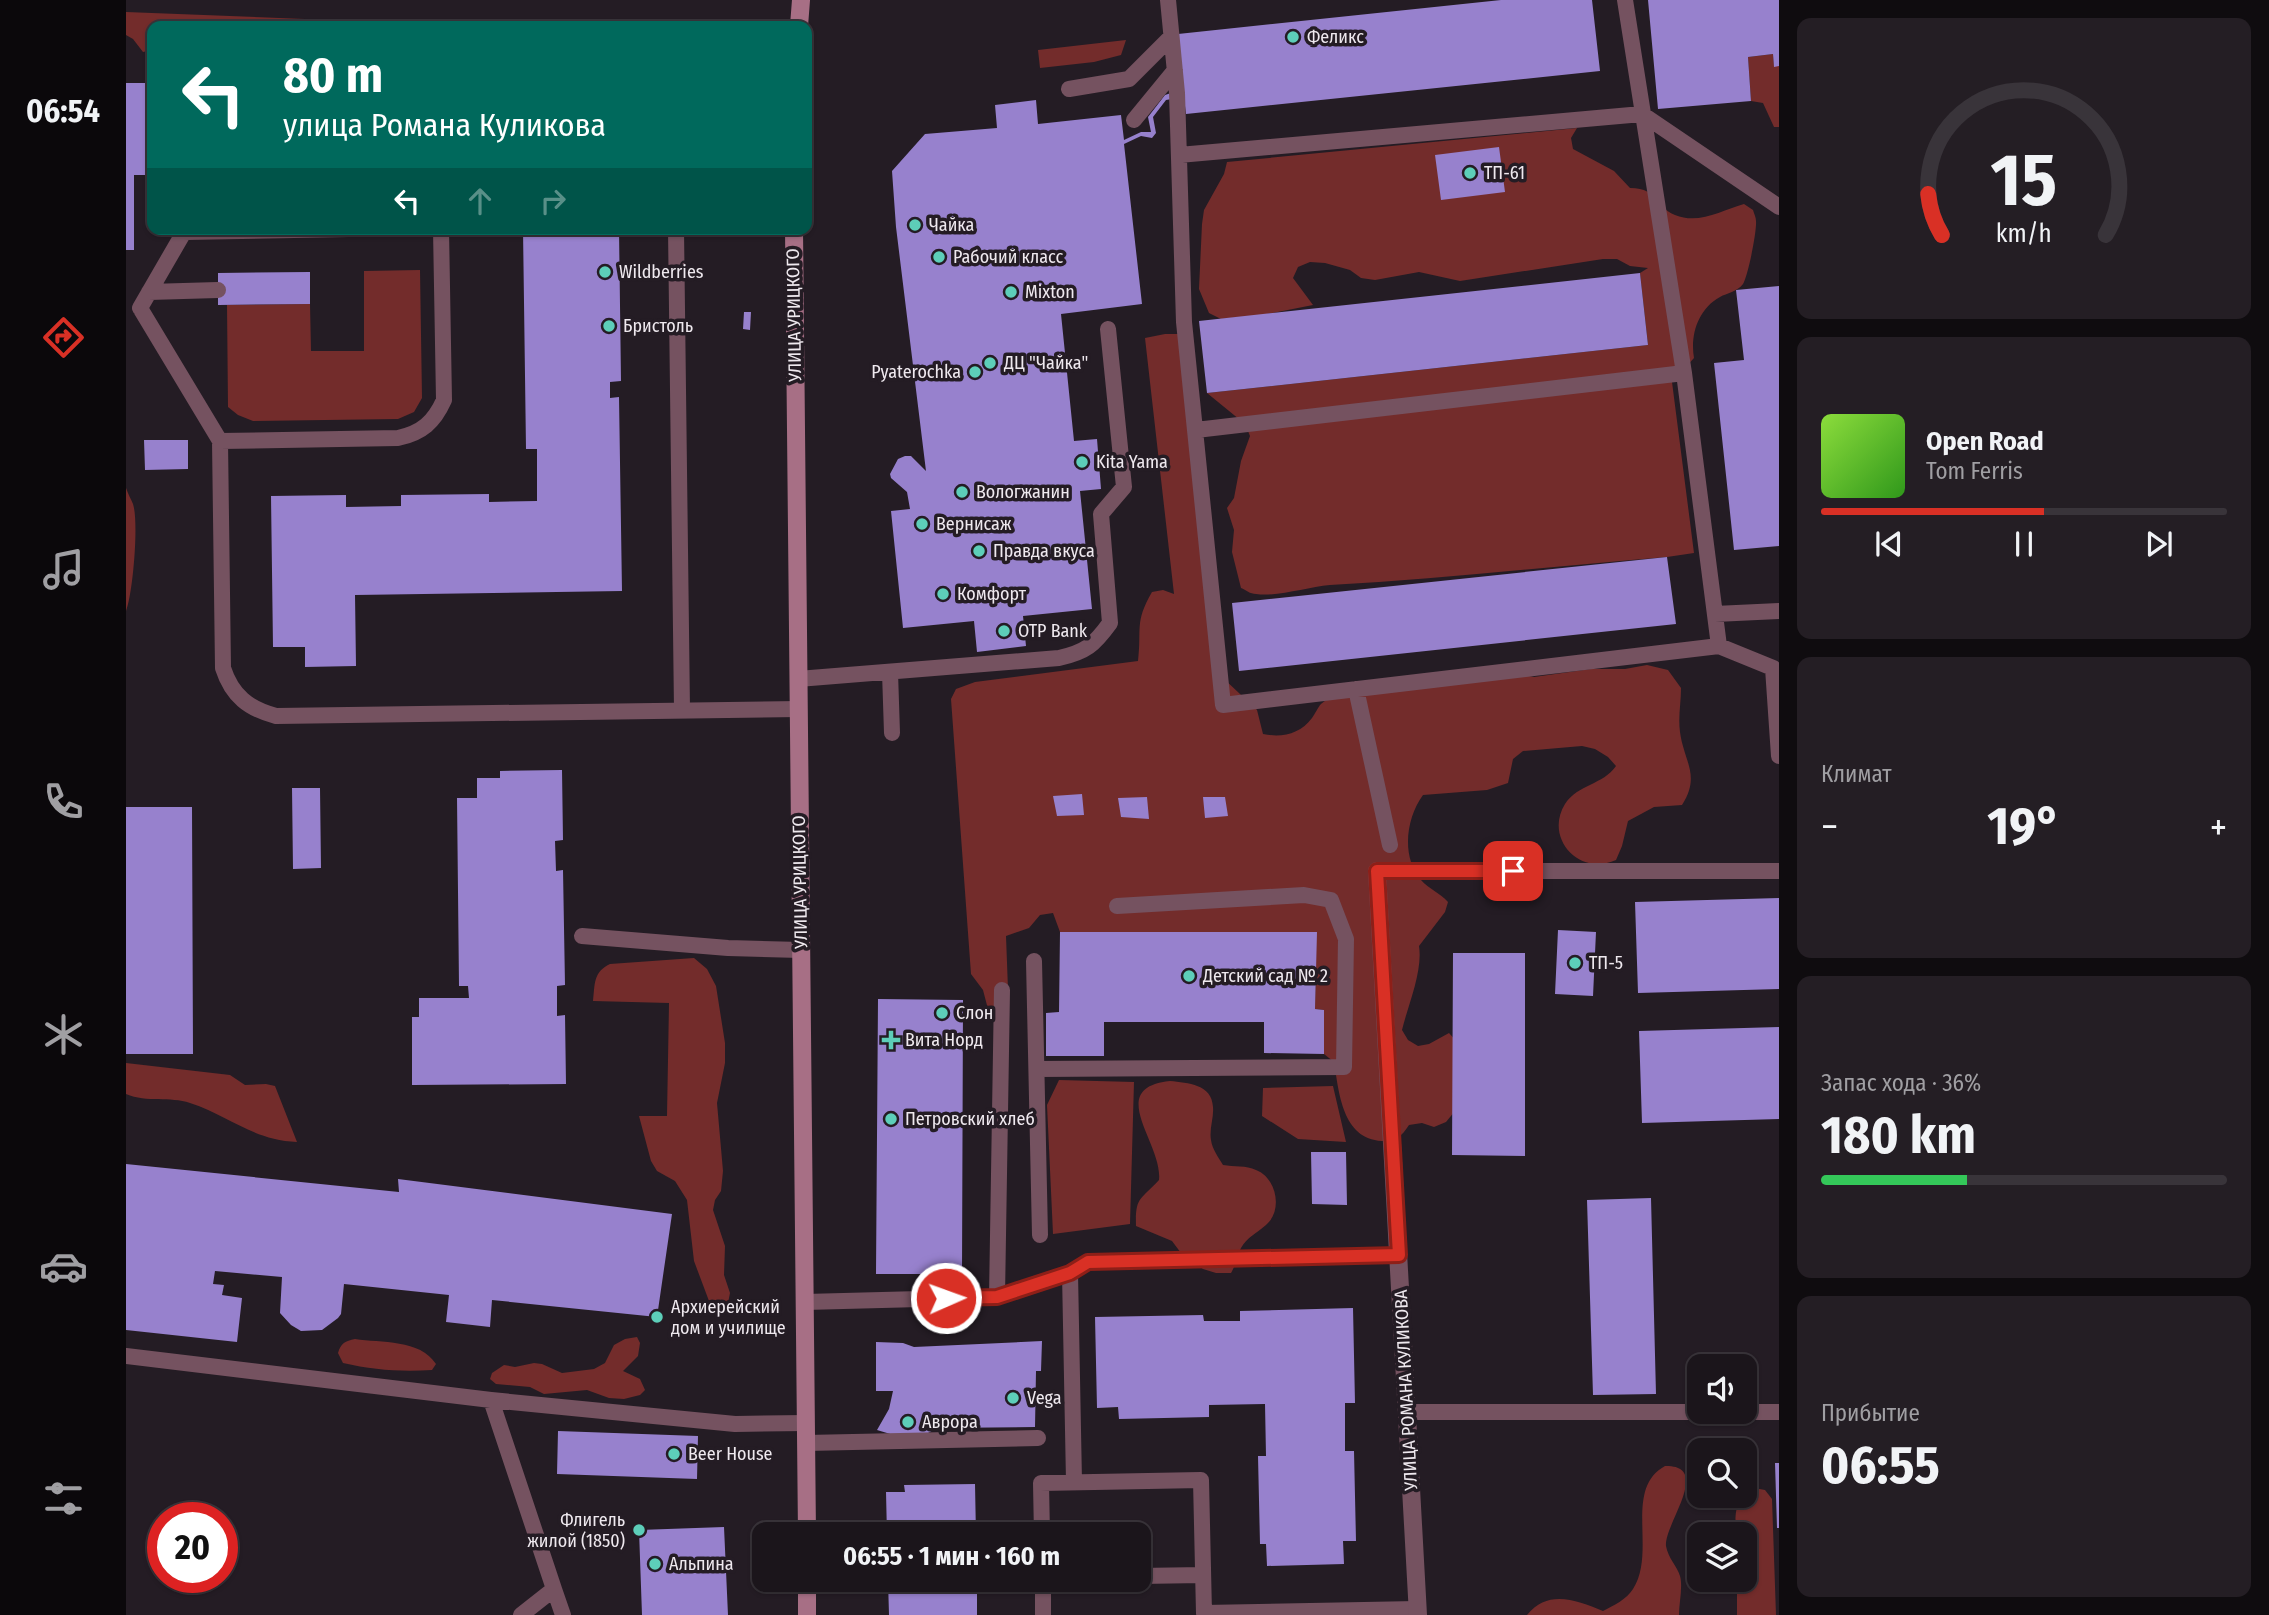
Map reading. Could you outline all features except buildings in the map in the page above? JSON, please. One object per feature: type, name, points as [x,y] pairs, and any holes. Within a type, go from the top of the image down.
[{"type":"main road","points":[[799,21],[801,0]]},
{"type":"main road","name":"УЛИЦА УРИЦКОГО","points":[[794,235],[807,1522]]},
{"type":"main road","points":[[807,1592],[807,1615]]},
{"type":"street","name":"УЛИЦА РОМАНА КУЛИКОВА","points":[[1377,871],[1417,1612]]},
{"type":"lane","points":[[1168,0],[1175,70],[1184,322],[1223,705],[1719,646],[1773,668],[1779,756]]},
{"type":"lane","points":[[1625,0],[1684,373],[1719,646]]},
{"type":"lane","points":[[1069,89],[1129,79],[1171,37]]},
{"type":"lane","points":[[1134,120],[1175,70]]},
{"type":"lane","points":[[1179,156],[1642,114],[1779,207]]},
{"type":"lane","points":[[182,235],[149,292],[133,308],[220,441],[223,668],[234,692],[258,712],[276,716],[799,709]]},
{"type":"lane","points":[[220,441],[398,438],[414,435],[428,426],[438,414],[444,400],[441,235]]},
{"type":"lane","points":[[676,235],[682,710]]},
{"type":"lane","points":[[149,292],[218,290]]},
{"type":"lane","points":[[798,679],[1059,658],[1080,653],[1096,642],[1110,623],[1101,514],[1124,487],[1108,329]]},
{"type":"lane","points":[[1196,430],[1684,373]]},
{"type":"lane","points":[[1715,614],[1779,611]]},
{"type":"lane","points":[[890,672],[892,733]]},
{"type":"lane","points":[[1356,689],[1391,845]]},
{"type":"lane","points":[[1377,871],[1779,871]]},
{"type":"lane","points":[[1037,1069],[1344,1067],[1346,939],[1331,900],[1304,895],[1117,906]]},
{"type":"lane","points":[[582,936],[728,948],[801,950]]},
{"type":"lane","points":[[1034,961],[1040,1236]]},
{"type":"lane","points":[[997,1297],[1002,990]]},
{"type":"lane","points":[[805,1301],[997,1297],[1070,1273],[1088,1262],[1399,1255]]},
{"type":"lane","points":[[1070,1273],[1074,1482]]},
{"type":"lane","points":[[126,1356],[491,1400],[735,1424],[806,1423]]},
{"type":"lane","points":[[491,1400],[563,1615]]},
{"type":"lane","points":[[1406,1412],[1687,1412]]},
{"type":"lane","points":[[1757,1412],[1779,1412]]},
{"type":"lane","points":[[806,1443],[1038,1438]]},
{"type":"lane","points":[[1042,1522],[1041,1483],[1202,1480],[1204,1614],[1417,1612]]},
{"type":"lane","points":[[1151,1576],[1203,1575]]},
{"type":"lane","points":[[520,1615],[554,1589]]},
{"type":"lane","points":[[1043,1592],[1043,1615]]},
{"type":"shaded area","points":[[126,12],[356,21],[147,21],[147,51],[143,52],[133,39],[126,35]]},
{"type":"shaded area","points":[[519,19],[538,21],[484,21]]},
{"type":"shaded area","points":[[1126,40],[1121,55],[1094,62],[1040,68],[1038,50]]},
{"type":"shaded area","points":[[1773,54],[1774,66],[1779,66],[1779,127],[1774,127],[1763,103],[1751,101],[1748,57]]},
{"type":"shaded area","points":[[1577,128],[1571,138],[1573,149],[1614,171],[1630,188],[1647,191],[1675,215],[1684,218],[1710,216],[1744,204],[1753,210],[1755,217],[1754,243],[1743,284],[1706,308],[1697,323],[1693,340],[1694,358],[1672,382],[1694,553],[1330,585],[1265,595],[1254,594],[1241,588],[1232,552],[1234,530],[1227,508],[1234,498],[1241,461],[1250,436],[1245,424],[1207,393],[1648,345],[1640,273],[1648,268],[1630,266],[1617,259],[1603,259],[1460,281],[1419,272],[1375,280],[1361,278],[1350,270],[1325,263],[1310,262],[1298,267],[1293,278],[1313,305],[1262,315],[1221,319],[1209,313],[1199,289],[1204,210],[1224,174],[1227,162]]},
{"type":"shaded area","points":[[420,270],[422,398],[414,412],[398,419],[253,421],[228,407],[227,305],[310,304],[311,351],[364,351],[364,271]]},
{"type":"shaded area","points":[[1186,334],[1223,678],[1257,710],[1263,734],[1284,735],[1296,731],[1312,718],[1321,704],[1329,698],[1353,688],[1394,677],[1513,673],[1534,677],[1647,665],[1668,670],[1681,688],[1679,721],[1690,768],[1688,794],[1682,805],[1654,807],[1628,821],[1616,860],[1602,864],[1578,859],[1562,841],[1559,829],[1560,817],[1570,797],[1604,777],[1616,766],[1595,749],[1582,746],[1523,751],[1513,759],[1508,783],[1487,790],[1423,795],[1417,804],[1408,837],[1410,860],[1421,880],[1448,902],[1445,912],[1419,946],[1417,977],[1402,1030],[1408,1040],[1418,1046],[1429,1044],[1449,1033],[1457,1042],[1455,1111],[1446,1122],[1434,1127],[1422,1123],[1409,1125],[1398,1137],[1382,1141],[1358,1132],[1351,1123],[1341,1100],[1334,1062],[1324,1054],[1324,1010],[1315,1009],[1316,932],[1060,932],[1053,913],[1040,915],[1029,928],[1006,936],[1009,1016],[989,1013],[983,990],[971,974],[951,699],[956,689],[975,682],[1138,661],[1141,619],[1146,603],[1152,592],[1163,590],[1174,594],[1145,338]]},
{"type":"shaded area","points":[[126,488],[135,513],[135,541],[133,574],[126,611]]},
{"type":"shaded area","points":[[694,958],[707,969],[716,986],[725,1043],[725,1063],[717,1103],[723,1171],[721,1191],[713,1210],[725,1246],[724,1275],[730,1293],[728,1303],[717,1308],[709,1301],[694,1261],[687,1200],[675,1181],[657,1171],[651,1161],[639,1116],[667,1116],[669,1003],[593,1001],[598,975],[610,964]]},
{"type":"shaded area","points":[[126,1063],[230,1075],[245,1085],[275,1086],[297,1142],[267,1137],[190,1103],[126,1094]]},
{"type":"shaded area","points":[[1059,1080],[1134,1082],[1130,1224],[1053,1234],[1047,1105]]},
{"type":"shaded area","points":[[1170,1081],[1198,1086],[1212,1099],[1212,1143],[1223,1165],[1256,1170],[1269,1180],[1273,1187],[1275,1212],[1266,1225],[1243,1244],[1231,1273],[1216,1273],[1203,1269],[1181,1253],[1172,1241],[1136,1226],[1138,1204],[1159,1180],[1158,1165],[1141,1119],[1141,1094],[1151,1086]]},
{"type":"shaded area","points":[[1333,1086],[1346,1142],[1298,1139],[1262,1116],[1263,1088]]},
{"type":"shaded area","points":[[637,1337],[640,1343],[638,1356],[623,1371],[640,1379],[645,1390],[640,1395],[624,1399],[609,1398],[587,1390],[544,1394],[530,1387],[496,1384],[490,1379],[492,1373],[504,1365],[515,1367],[542,1364],[562,1373],[594,1369],[605,1363],[614,1345]]},
{"type":"shaded area","points":[[355,1339],[410,1346],[429,1356],[436,1364],[432,1370],[409,1371],[343,1363],[338,1353],[341,1347]]},
{"type":"shaded area","points":[[1665,1466],[1679,1468],[1685,1475],[1686,1485],[1667,1536],[1666,1546],[1681,1580],[1679,1615],[1527,1615],[1535,1607],[1553,1599],[1583,1603],[1603,1611],[1630,1593],[1640,1574],[1646,1490],[1653,1476]]},
{"type":"shaded area","points":[[1757,1489],[1765,1490],[1772,1499],[1776,1615],[1737,1615],[1737,1592],[1757,1592],[1757,1522],[1736,1522],[1737,1508],[1757,1508]]},
{"type":"place","name":"Феликс","points":[[1293,37]]},
{"type":"place","name":"ТП-61","points":[[1470,173]]},
{"type":"place","name":"Чайка","points":[[915,225]]},
{"type":"place","name":"Рабочий класс","points":[[939,257]]},
{"type":"place","name":"Wildberries","points":[[605,272]]},
{"type":"place","name":"Mixton","points":[[1011,292]]},
{"type":"place","name":"Бристоль","points":[[609,326]]},
{"type":"place","name":"ДЦ \"Чайка\"","points":[[990,363]]},
{"type":"place","name":"Pyaterochka","points":[[975,372]]},
{"type":"place","name":"Kita Yama","points":[[1082,462]]},
{"type":"place","name":"Вологжанин","points":[[962,492]]},
{"type":"place","name":"Вернисаж","points":[[922,524]]},
{"type":"place","name":"Правда вкуса","points":[[979,551]]},
{"type":"place","name":"Комфорт","points":[[943,594]]},
{"type":"place","name":"OTP Bank","points":[[1004,631]]},
{"type":"place","name":"ТП-5","points":[[1575,963]]},
{"type":"place","name":"Детский сад № 2","points":[[1189,976]]},
{"type":"place","name":"Слон","points":[[942,1013]]},
{"type":"place","name":"Вита Норд","points":[[891,1040]]},
{"type":"place","name":"Петровский хлеб","points":[[891,1119]]},
{"type":"place","name":"Архиерейский дом и училище","points":[[657,1317]]},
{"type":"place","name":"Vega","points":[[1013,1398]]},
{"type":"place","name":"Аврора","points":[[908,1422]]},
{"type":"place","name":"Beer House","points":[[674,1454]]},
{"type":"place","name":"Флигель жилой (1850)","points":[[639,1530]]},
{"type":"place","name":"Альпина","points":[[655,1564]]},
{"type":"route","points":[[946,1298],[997,1297],[1070,1273],[1088,1262],[1399,1255],[1377,871],[1513,871]]}]
